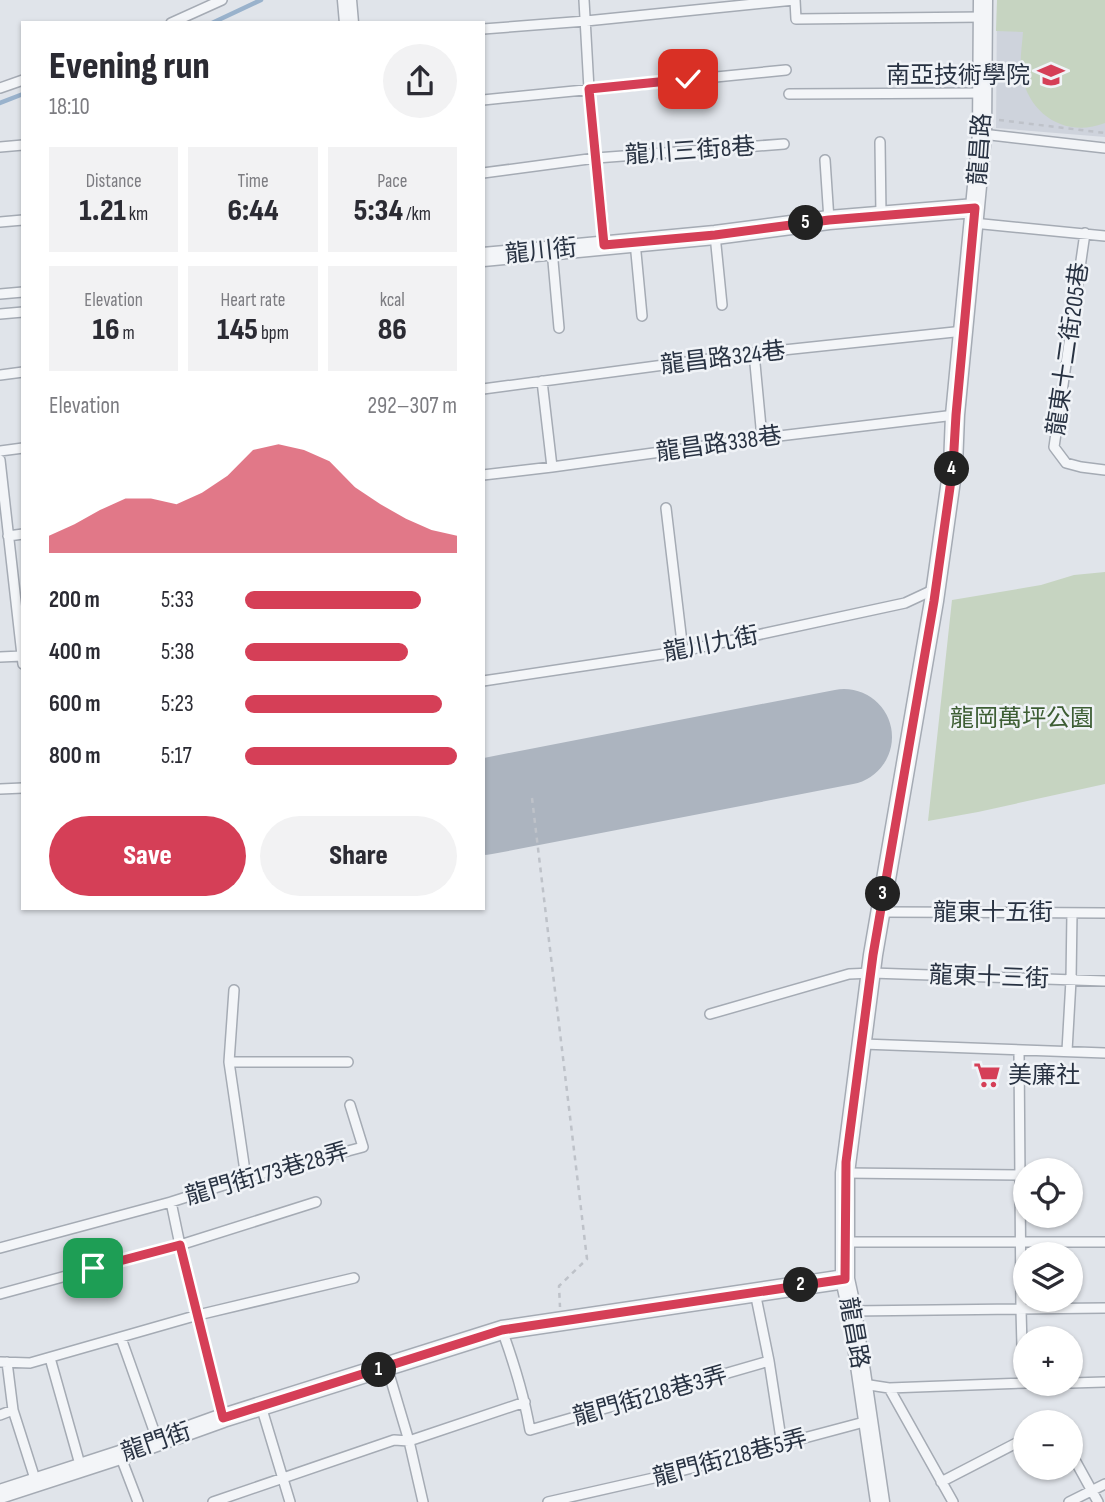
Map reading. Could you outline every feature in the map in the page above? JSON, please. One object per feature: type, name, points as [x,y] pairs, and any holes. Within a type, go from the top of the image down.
[{"type":"street","points":[[347,0],[349,21]]},
{"type":"street","name":"龍昌路","points":[[880,1502],[845,1279],[845,1173],[880,912],[935,589],[953,466],[982,126],[983,8]]},
{"type":"street","name":"龍川街","points":[[485,257],[715,235],[881,215],[974,216]]},
{"type":"street","name":"龍門街","points":[[0,1494],[223,1418],[502,1330],[845,1279]]},
{"type":"lane","points":[[175,21],[222,0]]},
{"type":"lane","points":[[584,0],[589,89],[604,245]]},
{"type":"lane","points":[[485,29],[794,0],[796,19],[983,8]]},
{"type":"lane","points":[[485,100],[786,70]]},
{"type":"lane","points":[[0,88],[21,81]]},
{"type":"lane","points":[[789,94],[983,93]]},
{"type":"lane","points":[[982,126],[1105,148]]},
{"type":"lane","points":[[880,142],[881,215]]},
{"type":"lane","name":"龍川三街8巷","points":[[485,173],[596,158],[784,144]]},
{"type":"lane","points":[[0,147],[21,145]]},
{"type":"lane","points":[[825,160],[829,220]]},
{"type":"lane","points":[[974,216],[1105,236]]},
{"type":"lane","points":[[0,222],[21,220]]},
{"type":"lane","name":"龍東十二街205巷","points":[[1085,233],[1054,447],[1066,463],[1105,470]]},
{"type":"lane","points":[[715,235],[722,305]]},
{"type":"lane","points":[[635,242],[642,316]]},
{"type":"lane","points":[[552,250],[559,328]]},
{"type":"lane","points":[[0,294],[21,292]]},
{"type":"lane","points":[[0,314],[21,312]]},
{"type":"lane","name":"龍昌路324巷","points":[[485,389],[754,353],[964,331]]},
{"type":"lane","points":[[754,353],[762,438]]},
{"type":"lane","points":[[0,375],[21,372]]},
{"type":"lane","points":[[542,381],[552,467]]},
{"type":"lane","name":"龍昌路338巷","points":[[485,475],[956,415]]},
{"type":"lane","points":[[0,451],[21,448]]},
{"type":"lane","points":[[0,460],[21,651]]},
{"type":"lane","points":[[666,508],[682,651]]},
{"type":"lane","points":[[8,536],[21,534]]},
{"type":"lane","name":"龍川九街","points":[[485,681],[682,651],[905,603],[935,589]]},
{"type":"lane","points":[[0,657],[21,660]]},
{"type":"lane","points":[[0,789],[21,788]]},
{"type":"lane","name":"龍東十五街","points":[[880,912],[1105,912]]},
{"type":"lane","points":[[1067,1051],[1072,912]]},
{"type":"lane","name":"龍東十三街","points":[[710,1014],[849,974],[873,964],[1105,981]]},
{"type":"lane","points":[[234,990],[229,1062],[246,1178]]},
{"type":"lane","points":[[863,1044],[1105,1053]]},
{"type":"lane","points":[[1019,1051],[1020,1158]]},
{"type":"lane","points":[[229,1062],[348,1062]]},
{"type":"lane","name":"龍門街173巷28弄","points":[[0,1248],[363,1147],[349,1105]]},
{"type":"lane","points":[[845,1173],[1013,1175]]},
{"type":"lane","points":[[171,1202],[223,1418]]},
{"type":"lane","points":[[0,1294],[180,1245],[316,1202]]},
{"type":"lane","points":[[844,1242],[1013,1243]]},
{"type":"lane","points":[[1083,1242],[1105,1242]]},
{"type":"lane","points":[[36,1482],[13,1410],[3,1362],[30,1363],[198,1315],[354,1278]]},
{"type":"lane","points":[[755,1292],[782,1445]]},
{"type":"lane","points":[[1083,1309],[1105,1308]]},
{"type":"lane","points":[[852,1311],[1013,1310]]},
{"type":"lane","points":[[214,1502],[394,1440],[409,1441],[525,1402],[502,1330]]},
{"type":"lane","points":[[121,1338],[158,1441]]},
{"type":"lane","points":[[50,1358],[81,1468]]},
{"type":"lane","name":"龍門街218巷3弄","points":[[525,1402],[530,1430],[769,1361]]},
{"type":"lane","points":[[387,1367],[409,1441],[423,1502]]},
{"type":"lane","points":[[1083,1383],[1105,1382]]},
{"type":"lane","points":[[863,1384],[889,1388],[1013,1383]]},
{"type":"lane","points":[[889,1388],[953,1502]]},
{"type":"lane","points":[[261,1406],[290,1502]]},
{"type":"lane","points":[[0,1415],[13,1410]]},
{"type":"lane","name":"龍門街218巷5弄","points":[[549,1502],[658,1477],[868,1421]]},
{"type":"lane","points":[[941,1482],[1013,1445]]},
{"type":"lane","points":[[120,1455],[138,1502]]},
{"type":"lane","points":[[1083,1475],[1098,1502]]},
{"type":"lane","points":[[1069,1502],[1105,1484]]},
{"type":"path","points":[[982,126],[1105,133]]},
{"type":"path","points":[[532,797],[587,1259],[559,1286],[561,1321]]},
{"type":"shaded area","name":"南亞技術學院","points":[[997,0],[1105,0],[1105,137],[996,128]]},
{"type":"green space","name":"南亞技術學院","points":[[997,0],[1105,0],[1105,123],[1077,128],[1064,125],[1052,120],[1033,102],[1022,76],[1023,32],[996,31]]},
{"type":"green space","name":"龍岡萬坪公園","points":[[1105,572],[1105,784],[928,821],[952,600],[1041,585],[1074,575]]},
{"type":"waterway","points":[[216,21],[261,0]]},
{"type":"waterway","points":[[0,103],[21,95]]},
{"type":"runway","points":[[485,807],[844,737]]},
{"type":"place","name":"南亞技術學院","points":[[1051,75]]},
{"type":"place","name":"美廉社","points":[[987,1075]]},
{"type":"route","points":[[93,1268],[180,1245],[223,1418],[502,1330],[845,1279],[846,1162],[873,955],[934,601],[953,466],[975,208],[829,220],[715,235],[604,245],[589,89],[688,79]]}]
